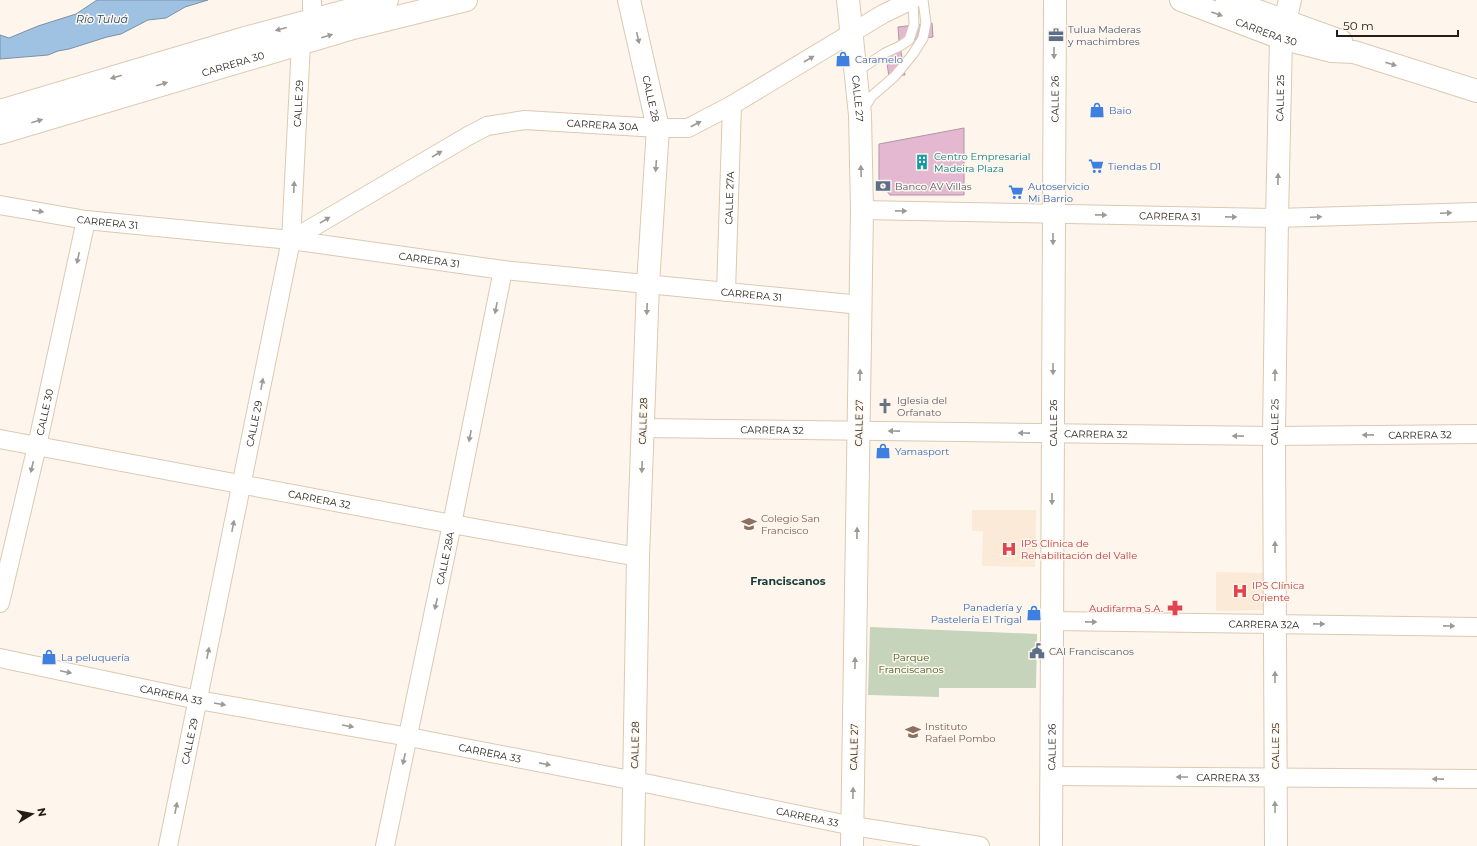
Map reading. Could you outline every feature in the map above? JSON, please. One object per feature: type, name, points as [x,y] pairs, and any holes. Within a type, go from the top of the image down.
[{"type":"main road","name":"CARRERA 30","points":[[0,111],[245,38],[312,10],[386,0]]},
{"type":"main road","name":"CARRERA 30","points":[[0,132],[360,26],[466,0]]},
{"type":"main road","name":"CALLE 28","points":[[630,0],[658,128],[648,284],[638,557],[633,846]]},
{"type":"main road","name":"CALLE 27","points":[[848,0],[860,115],[862,210],[852,836]]},
{"type":"main road","name":"CALLE 26","points":[[1051,846],[1055,0]]},
{"type":"main road","name":"CARRERA 30","points":[[1181,0],[1283,30]]},
{"type":"main road","name":"CARRERA 30","points":[[1227,0],[1283,30],[1326,49],[1354,52],[1477,91]]},
{"type":"main road","name":"CALLE 25","points":[[1276,846],[1274,436],[1277,218],[1283,30],[1290,0]]},
{"type":"street","name":"CARRERA 30A","points":[[291,240],[487,126],[525,120],[658,128],[688,128],[852,34],[883,14],[912,0]]},
{"type":"street","name":"CALLE 29","points":[[168,846],[291,240],[301,43],[312,10]]},
{"type":"street","name":"CALLE 27A","points":[[726,292],[732,104]]},
{"type":"street","name":"CARRERA 31","points":[[0,205],[86,220],[291,240],[503,270],[861,305]]},
{"type":"street","name":"CARRERA 31","points":[[862,210],[1277,218],[1477,212]]},
{"type":"street","name":"CALLE 30","points":[[0,603],[37,446],[86,220]]},
{"type":"street","name":"CALLE 28A","points":[[385,846],[409,737],[503,270]]},
{"type":"street","name":"CARRERA 32","points":[[643,428],[1274,436],[1477,434]]},
{"type":"street","name":"CARRERA 32","points":[[0,439],[452,524],[638,557]]},
{"type":"street","name":"CARRERA 32A","points":[[1052,622],[1477,627]]},
{"type":"street","name":"CARRERA 33","points":[[0,658],[198,700],[409,737],[635,781],[852,836],[980,846]]},
{"type":"street","name":"CARRERA 33","points":[[1051,776],[1477,779]]},
{"type":"lane","points":[[856,72],[909,40],[914,25],[912,0]]},
{"type":"lane","points":[[860,115],[872,96],[895,76],[913,54],[923,38],[926,23],[923,0]]},
{"type":"shaded area","points":[[972,510],[1036,510],[1035,567],[982,566],[983,531],[972,531]]},
{"type":"shaded area","name":"IPS Clínica Oriente","points":[[1216,572],[1264,573],[1265,610],[1216,611]]},
{"type":"green space","name":"Parque Franciscanos","points":[[870,627],[1037,634],[1036,688],[939,688],[939,697],[868,695]]},
{"type":"water","name":"Río Tuluá","points":[[97,0],[208,0],[185,7],[166,18],[148,20],[121,34],[48,55],[0,59],[0,35],[9,38],[38,26],[76,14]]},
{"type":"building","points":[[932,23],[933,37],[899,41],[898,27]]},
{"type":"building","points":[[900,46],[905,75],[889,77],[885,49]]},
{"type":"building","name":"Centro Empresarial Madeira Plaza","points":[[964,128],[964,195],[890,195],[879,181],[879,144]]},
{"type":"place","name":"Tulua Maderas y machimbres","points":[[1056,35]]},
{"type":"place","name":"Caramelo","points":[[843,59]]},
{"type":"place","name":"Baio","points":[[1097,110]]},
{"type":"place","name":"Centro Empresarial Madeira Plaza","points":[[922,162]]},
{"type":"place","name":"Tiendas D1","points":[[1096,166]]},
{"type":"place","name":"Banco AV Villas","points":[[883,186]]},
{"type":"place","name":"Autoservicio Mi Barrio","points":[[1016,192]]},
{"type":"place","name":"Iglesia del Orfanato","points":[[885,406]]},
{"type":"place","name":"Yamasport","points":[[883,451]]},
{"type":"place","name":"Colegio San Francisco","points":[[749,524]]},
{"type":"place","name":"IPS Clínica de Rehabilitación del Valle","points":[[1009,549]]},
{"type":"place","name":"IPS Clínica Oriente","points":[[1240,591]]},
{"type":"place","name":"Audifarma S.A.","points":[[1175,608]]},
{"type":"place","name":"Panadería y Pastelería El Trigal","points":[[1034,613]]},
{"type":"place","name":"CAI Franciscanos","points":[[1037,651]]},
{"type":"place","name":"La peluquería","points":[[49,657]]},
{"type":"place","name":"Instituto Rafael Pombo","points":[[913,732]]},
{"type":"district","name":"Franciscanos","points":[[788,581]]}]
